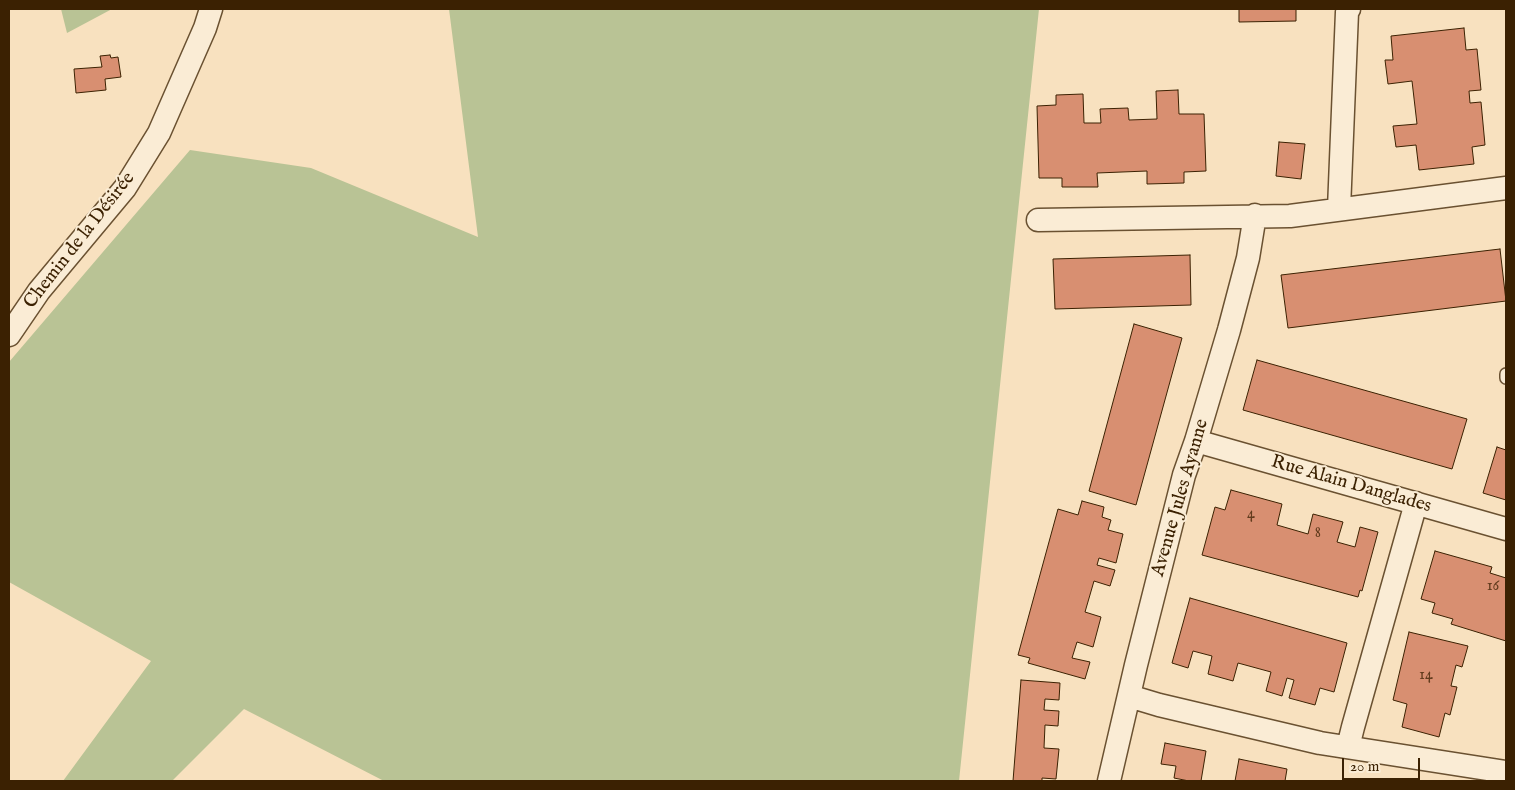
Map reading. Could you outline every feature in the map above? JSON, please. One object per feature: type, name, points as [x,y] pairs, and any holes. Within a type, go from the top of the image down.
[{"type":"street","name":"Chemin de la Désirée","points":[[9,335],[39,291],[125,188],[158,133],[205,28],[211,9]]},
{"type":"street","points":[[1339,209],[1349,9]]},
{"type":"street","points":[[1038,220],[1254,215],[1290,216],[1506,188]]},
{"type":"street","name":"Avenue Jules Ayanne","points":[[1109,781],[1184,475],[1229,330],[1248,258],[1254,215]]},
{"type":"street","name":"Rue Alain Danglades","points":[[1196,441],[1506,529]]},
{"type":"street","points":[[1348,747],[1352,727],[1416,503]]},
{"type":"street","points":[[1129,696],[1159,706],[1320,742],[1506,772]]},
{"type":"green space","points":[[61,9],[112,9],[67,33]]},
{"type":"green space","points":[[449,9],[1039,9],[959,781],[384,781],[244,709],[172,781],[63,781],[151,661],[9,582],[9,362],[190,150],[311,168],[478,237]]},
{"type":"building","points":[[1239,9],[1296,9],[1296,21],[1239,22]]},
{"type":"building","points":[[1464,28],[1466,50],[1477,49],[1481,90],[1469,91],[1470,103],[1481,102],[1485,145],[1472,147],[1474,164],[1419,170],[1416,145],[1396,147],[1393,126],[1417,124],[1412,81],[1388,84],[1385,60],[1393,60],[1391,36]]},
{"type":"building","points":[[110,55],[111,58],[118,57],[121,77],[105,79],[106,90],[76,93],[74,69],[102,67],[100,56]]},
{"type":"building","points":[[1178,90],[1179,114],[1204,114],[1206,171],[1184,172],[1184,183],[1147,184],[1147,171],[1097,173],[1098,187],[1062,187],[1062,178],[1039,178],[1037,106],[1056,105],[1056,95],[1083,94],[1084,123],[1101,123],[1100,109],[1128,108],[1129,120],[1157,119],[1156,91]]},
{"type":"building","points":[[1279,142],[1305,144],[1301,179],[1276,176]]},
{"type":"building","points":[[1500,249],[1506,301],[1288,328],[1281,275]]},
{"type":"building","points":[[1190,255],[1191,305],[1055,309],[1053,259]]},
{"type":"building","points":[[1134,324],[1182,338],[1136,505],[1089,491]]},
{"type":"building","points":[[1257,360],[1467,419],[1452,469],[1243,410]]},
{"type":"building","points":[[1497,447],[1506,450],[1506,500],[1483,493]]},
{"type":"building","points":[[1231,490],[1282,504],[1277,525],[1308,534],[1313,514],[1343,522],[1337,542],[1355,547],[1360,527],[1378,532],[1362,591],[1360,590],[1358,597],[1202,555],[1215,507],[1225,510]]},
{"type":"building","points":[[1082,501],[1104,507],[1102,517],[1111,520],[1108,530],[1123,534],[1116,563],[1099,558],[1097,565],[1115,570],[1110,586],[1094,581],[1085,612],[1101,617],[1093,647],[1077,642],[1072,658],[1090,662],[1085,679],[1028,663],[1030,658],[1018,655],[1058,509],[1078,515]]},
{"type":"building","points":[[1435,551],[1492,567],[1490,573],[1506,578],[1506,641],[1451,624],[1453,619],[1432,613],[1435,603],[1421,599]]},
{"type":"building","points":[[1190,598],[1347,643],[1334,692],[1320,688],[1315,705],[1289,698],[1294,680],[1287,678],[1282,696],[1266,691],[1271,672],[1238,663],[1233,681],[1208,674],[1212,656],[1193,651],[1188,668],[1172,663]]},
{"type":"building","points":[[1409,632],[1468,646],[1462,667],[1456,665],[1451,686],[1457,687],[1450,715],[1445,713],[1439,737],[1402,727],[1407,704],[1393,700]]},
{"type":"building","points":[[1021,680],[1060,683],[1059,700],[1045,699],[1044,710],[1059,711],[1058,726],[1045,725],[1044,748],[1059,749],[1056,779],[1042,778],[1042,781],[1013,781]]},
{"type":"building","points":[[1165,743],[1206,751],[1201,781],[1174,778],[1176,766],[1161,764]]},
{"type":"building","points":[[1239,759],[1287,769],[1285,781],[1235,781]]}]
